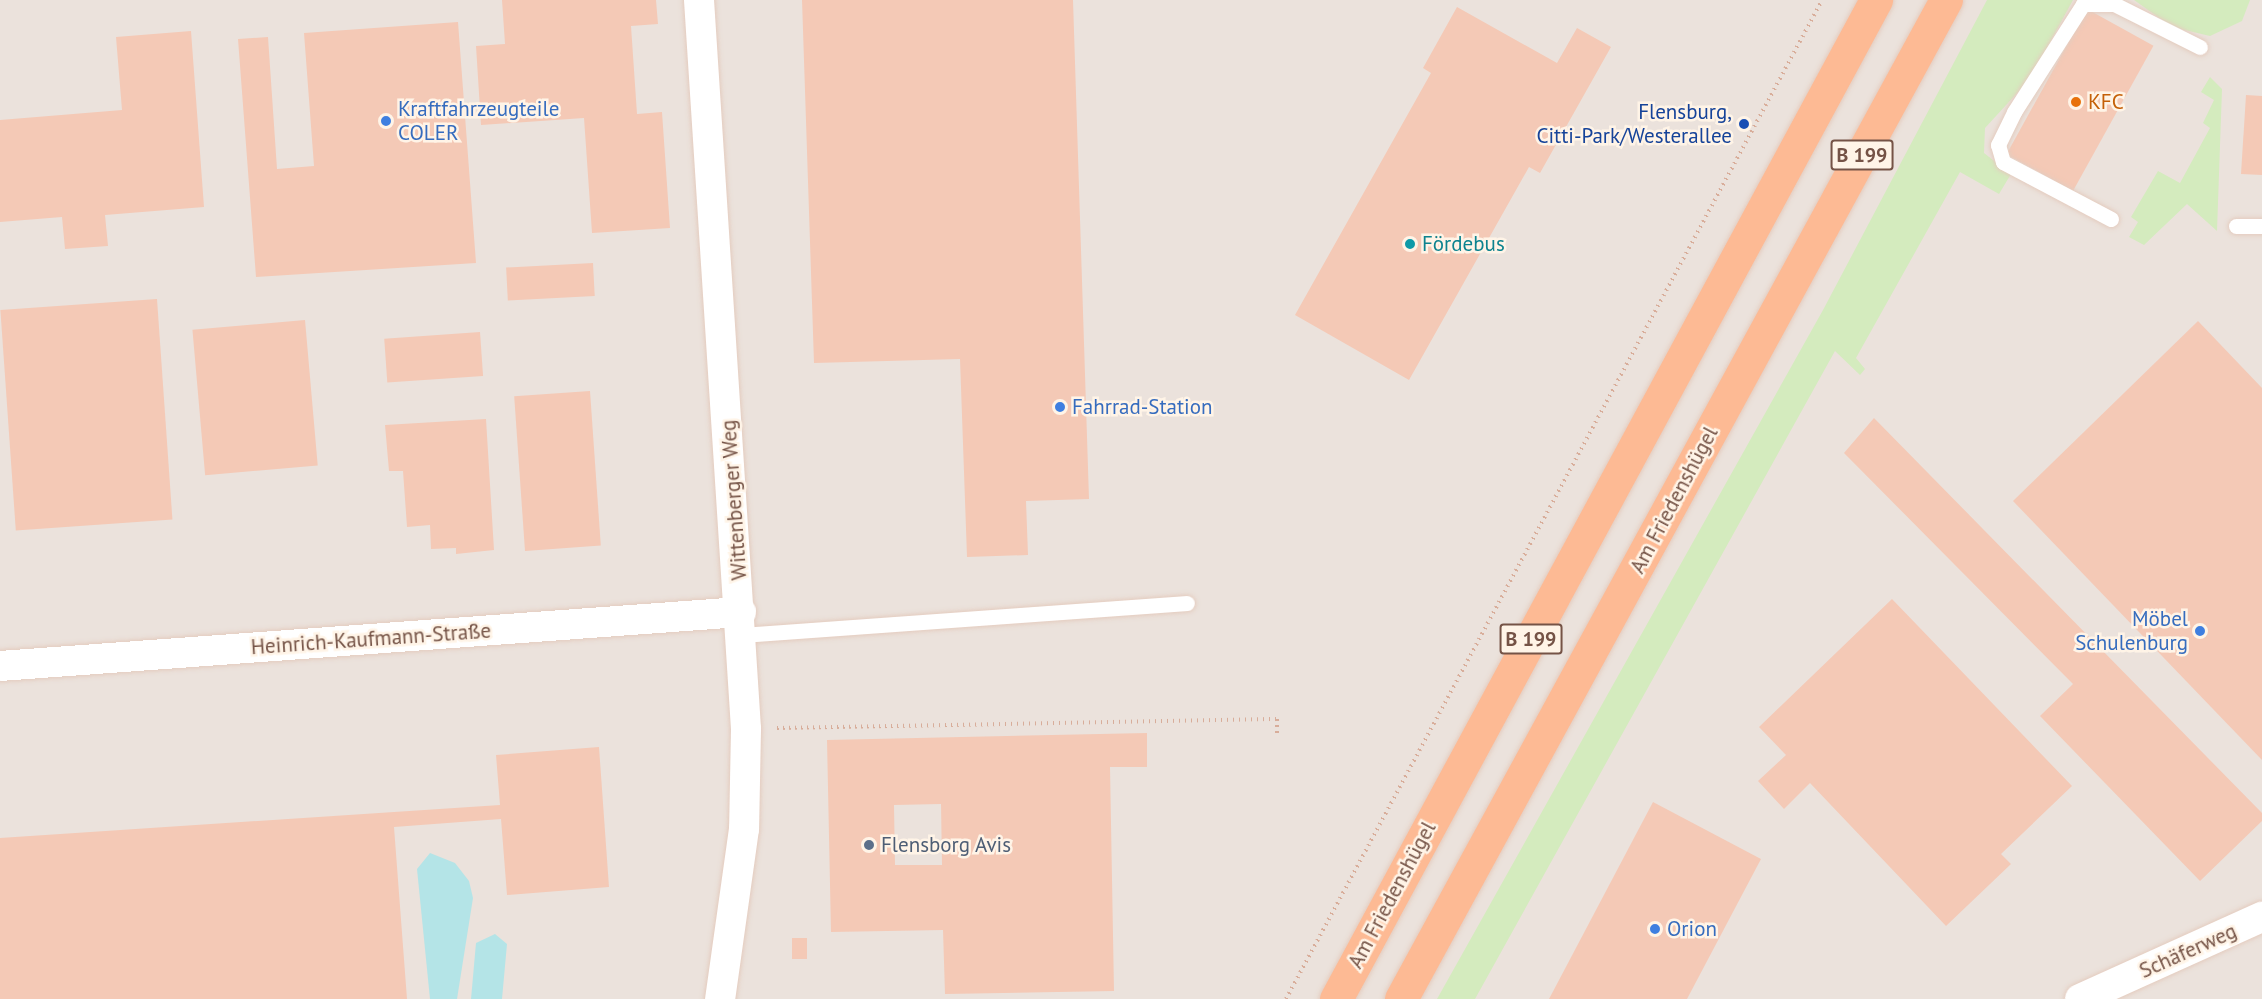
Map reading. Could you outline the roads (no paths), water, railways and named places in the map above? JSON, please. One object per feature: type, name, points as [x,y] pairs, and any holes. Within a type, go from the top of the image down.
[{"type":"highway","name":"Am Friedenshügel","points":[[1336,999],[1876,0]]},
{"type":"highway","name":"Am Friedenshügel","points":[[1401,999],[1946,0]]},
{"type":"street","name":"Wittenberger Weg","points":[[699,0],[742,623],[746,729],[744,829],[720,999]]},
{"type":"street","name":"Heinrich-Kaufmann-Straße","points":[[0,666],[742,623]]},
{"type":"street","name":"Schäferweg","points":[[2080,999],[2262,917]]},
{"type":"lane","points":[[2111,219],[2003,162],[1998,145],[2014,112],[2083,4],[2114,4],[2200,48]]},
{"type":"lane","points":[[2236,226],[2262,226]]},
{"type":"lane","points":[[742,623],[1187,603]]},
{"type":"water","points":[[430,853],[455,863],[469,881],[473,898],[457,999],[430,999],[417,869]]},
{"type":"water","points":[[495,934],[507,944],[502,999],[471,999],[476,943]]},
{"type":"place","name":"KFC","points":[[2076,102]]},
{"type":"place","name":"Kraftfahrzeugteile COLER","points":[[386,121]]},
{"type":"place","name":"Flensburg, Citti-Park/Westerallee","points":[[1744,124]]},
{"type":"place","name":"Fördebus","points":[[1410,244]]},
{"type":"place","name":"Fahrrad-Station","points":[[1060,407]]},
{"type":"place","name":"Möbel Schulenburg","points":[[2200,631]]},
{"type":"place","name":"Flensborg Avis","points":[[869,845]]},
{"type":"place","name":"Orion","points":[[1655,929]]}]
